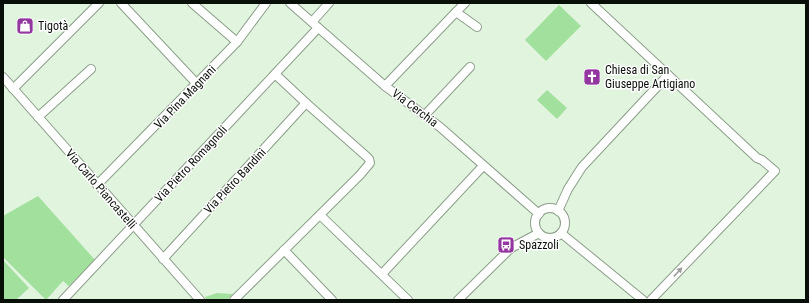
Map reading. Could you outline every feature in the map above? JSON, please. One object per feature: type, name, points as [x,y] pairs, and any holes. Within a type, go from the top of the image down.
[{"type":"street","points":[[13,88],[99,3]]},
{"type":"street","points":[[121,3],[197,84]]},
{"type":"street","points":[[192,3],[237,42]]},
{"type":"street","name":"Via Pina Magnani","points":[[98,185],[237,42],[266,3]]},
{"type":"street","name":"Via Cerchia","points":[[290,3],[386,86],[425,115],[539,214]]},
{"type":"street","name":"Via Pietro Romagnoli","points":[[62,300],[275,74],[315,25],[329,3]]},
{"type":"street","points":[[386,86],[465,3]]},
{"type":"street","points":[[591,3],[757,158],[762,160],[775,172],[651,300]]},
{"type":"street","points":[[456,12],[477,27]]},
{"type":"street","points":[[425,115],[470,68]]},
{"type":"street","points":[[38,117],[91,69]]},
{"type":"street","points":[[234,300],[366,169],[370,163],[366,156],[306,104],[275,74]]},
{"type":"street","points":[[558,211],[568,189],[582,168],[668,75]]},
{"type":"street","name":"Via Carlo Piancastelli","points":[[3,77],[133,226],[200,300]]},
{"type":"street","name":"Via Pietro Bandini","points":[[163,259],[306,104]]},
{"type":"street","points":[[382,274],[483,166]]},
{"type":"street","points":[[549,208],[558,211],[562,214],[565,220],[562,233],[551,238],[542,236],[539,233],[536,224],[539,214],[543,210],[549,208]]},
{"type":"street","points":[[320,215],[408,300]]},
{"type":"street","points":[[458,300],[511,248],[539,233]]},
{"type":"street","points":[[562,233],[643,300]]},
{"type":"street","points":[[284,250],[332,300]]},
{"type":"green space","points":[[559,5],[581,26],[546,61],[525,40]]},
{"type":"green space","points":[[547,90],[567,108],[557,119],[537,100]]},
{"type":"green space","points":[[38,196],[95,260],[69,286],[63,281],[46,300],[3,257],[3,216]]},
{"type":"green space","points":[[3,260],[29,288],[16,300],[3,300]]},
{"type":"green space","points":[[217,293],[233,294],[227,300],[206,300],[205,297]]},
{"type":"place","name":"Tigotà","points":[[25,26]]},
{"type":"place","name":"Chiesa di San Giuseppe Artigiano","points":[[592,77]]},
{"type":"place","name":"Spazzoli","points":[[506,245]]}]
